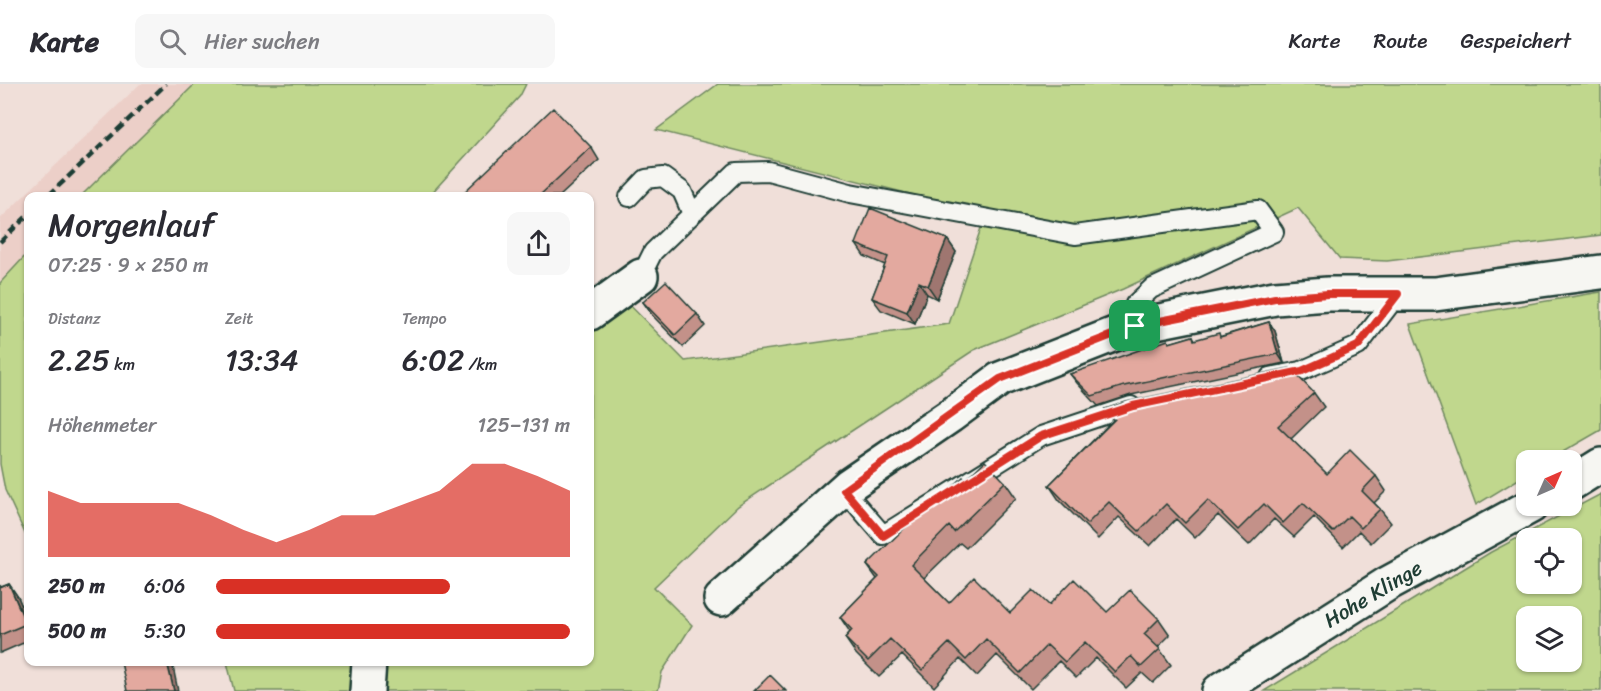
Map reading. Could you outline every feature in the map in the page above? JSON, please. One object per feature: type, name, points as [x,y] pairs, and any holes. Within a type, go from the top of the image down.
[{"type":"street","points":[[720,599],[844,490],[1000,379],[1135,326],[1275,298],[1328,294],[1435,294],[1601,272]]},
{"type":"street","points":[[594,310],[641,276]]},
{"type":"street","points":[[1582,477],[1601,465]]},
{"type":"street","name":"Hohe Klinge","points":[[1219,691],[1387,584],[1516,514]]},
{"type":"street","points":[[367,691],[369,666]]},
{"type":"lane","points":[[641,276],[653,252],[736,172],[768,171],[850,193],[1075,235],[1258,210],[1274,232],[1151,289],[1135,304],[1135,326]]},
{"type":"lane","points":[[628,197],[646,179],[663,177],[682,191],[692,214]]},
{"type":"lane","points":[[1257,380],[1302,371],[1358,346],[1398,294]]},
{"type":"lane","points":[[844,490],[883,536],[1041,436],[1059,428],[1144,403]]},
{"type":"shaded area","points":[[140,84],[195,84],[85,192],[28,192]]},
{"type":"shaded area","points":[[24,196],[24,257],[0,283],[0,219]]},
{"type":"green space","points":[[195,84],[526,84],[520,96],[433,192],[85,192]]},
{"type":"green space","points":[[718,84],[1601,84],[1601,235],[1387,261],[1340,259],[1298,208],[1123,289],[974,350],[738,506],[654,587],[692,625],[662,672],[658,691],[234,691],[228,666],[594,666],[594,293],[606,281],[685,361],[949,324],[986,213],[656,130]]},
{"type":"green space","points":[[24,257],[24,531],[5,490],[0,464],[0,283]]},
{"type":"green space","points":[[1601,292],[1601,430],[1566,450],[1516,450],[1516,481],[1476,505],[1410,324]]},
{"type":"green space","points":[[1601,494],[1601,691],[1264,691],[1516,539],[1516,594],[1582,594],[1582,528],[1537,528],[1559,516],[1582,516],[1582,504]]},
{"type":"building","points":[[553,108],[591,147],[543,192],[464,192]]},
{"type":"building","points":[[870,208],[947,239],[928,286],[919,282],[907,312],[872,298],[888,257],[856,244]]},
{"type":"building","points":[[666,281],[697,314],[675,335],[643,302]]},
{"type":"building","points":[[1269,322],[1278,354],[1124,386],[1092,396],[1070,374],[1168,340],[1169,343],[1193,336],[1194,340],[1219,333],[1220,337]]},
{"type":"building","points":[[1290,368],[1314,393],[1278,426],[1327,474],[1350,450],[1376,476],[1362,491],[1380,509],[1361,528],[1349,516],[1333,532],[1303,503],[1283,523],[1264,504],[1238,530],[1208,500],[1185,523],[1166,504],[1139,531],[1109,502],[1087,524],[1049,485],[1115,419],[1105,409],[1126,402]]},
{"type":"building","points":[[985,461],[1005,482],[954,532],[949,526],[911,565],[949,603],[974,577],[1010,613],[1033,590],[1049,605],[1074,579],[1107,612],[1130,590],[1159,619],[1144,634],[1160,649],[1141,667],[1131,656],[1115,672],[1085,642],[1065,662],[1047,645],[1020,673],[986,639],[966,660],[949,643],[922,670],[890,639],[868,661],[845,638],[852,630],[840,617],[879,577],[867,565],[928,505],[931,508],[963,477],[965,480]]},
{"type":"building","points":[[9,584],[24,619],[24,625],[0,635],[0,588]]},
{"type":"building","points":[[122,666],[168,666],[174,691],[127,691]]},
{"type":"building","points":[[770,675],[786,691],[754,691]]},
{"type":"railway","points":[[52,192],[166,84]]},
{"type":"railway","points":[[0,242],[24,219]]},
{"type":"route","points":[[1328,294],[1398,294],[1358,346],[1302,371],[1133,406],[1059,428],[1041,436],[883,536],[844,490],[1000,379],[1135,326],[1275,298],[1328,294]]}]
